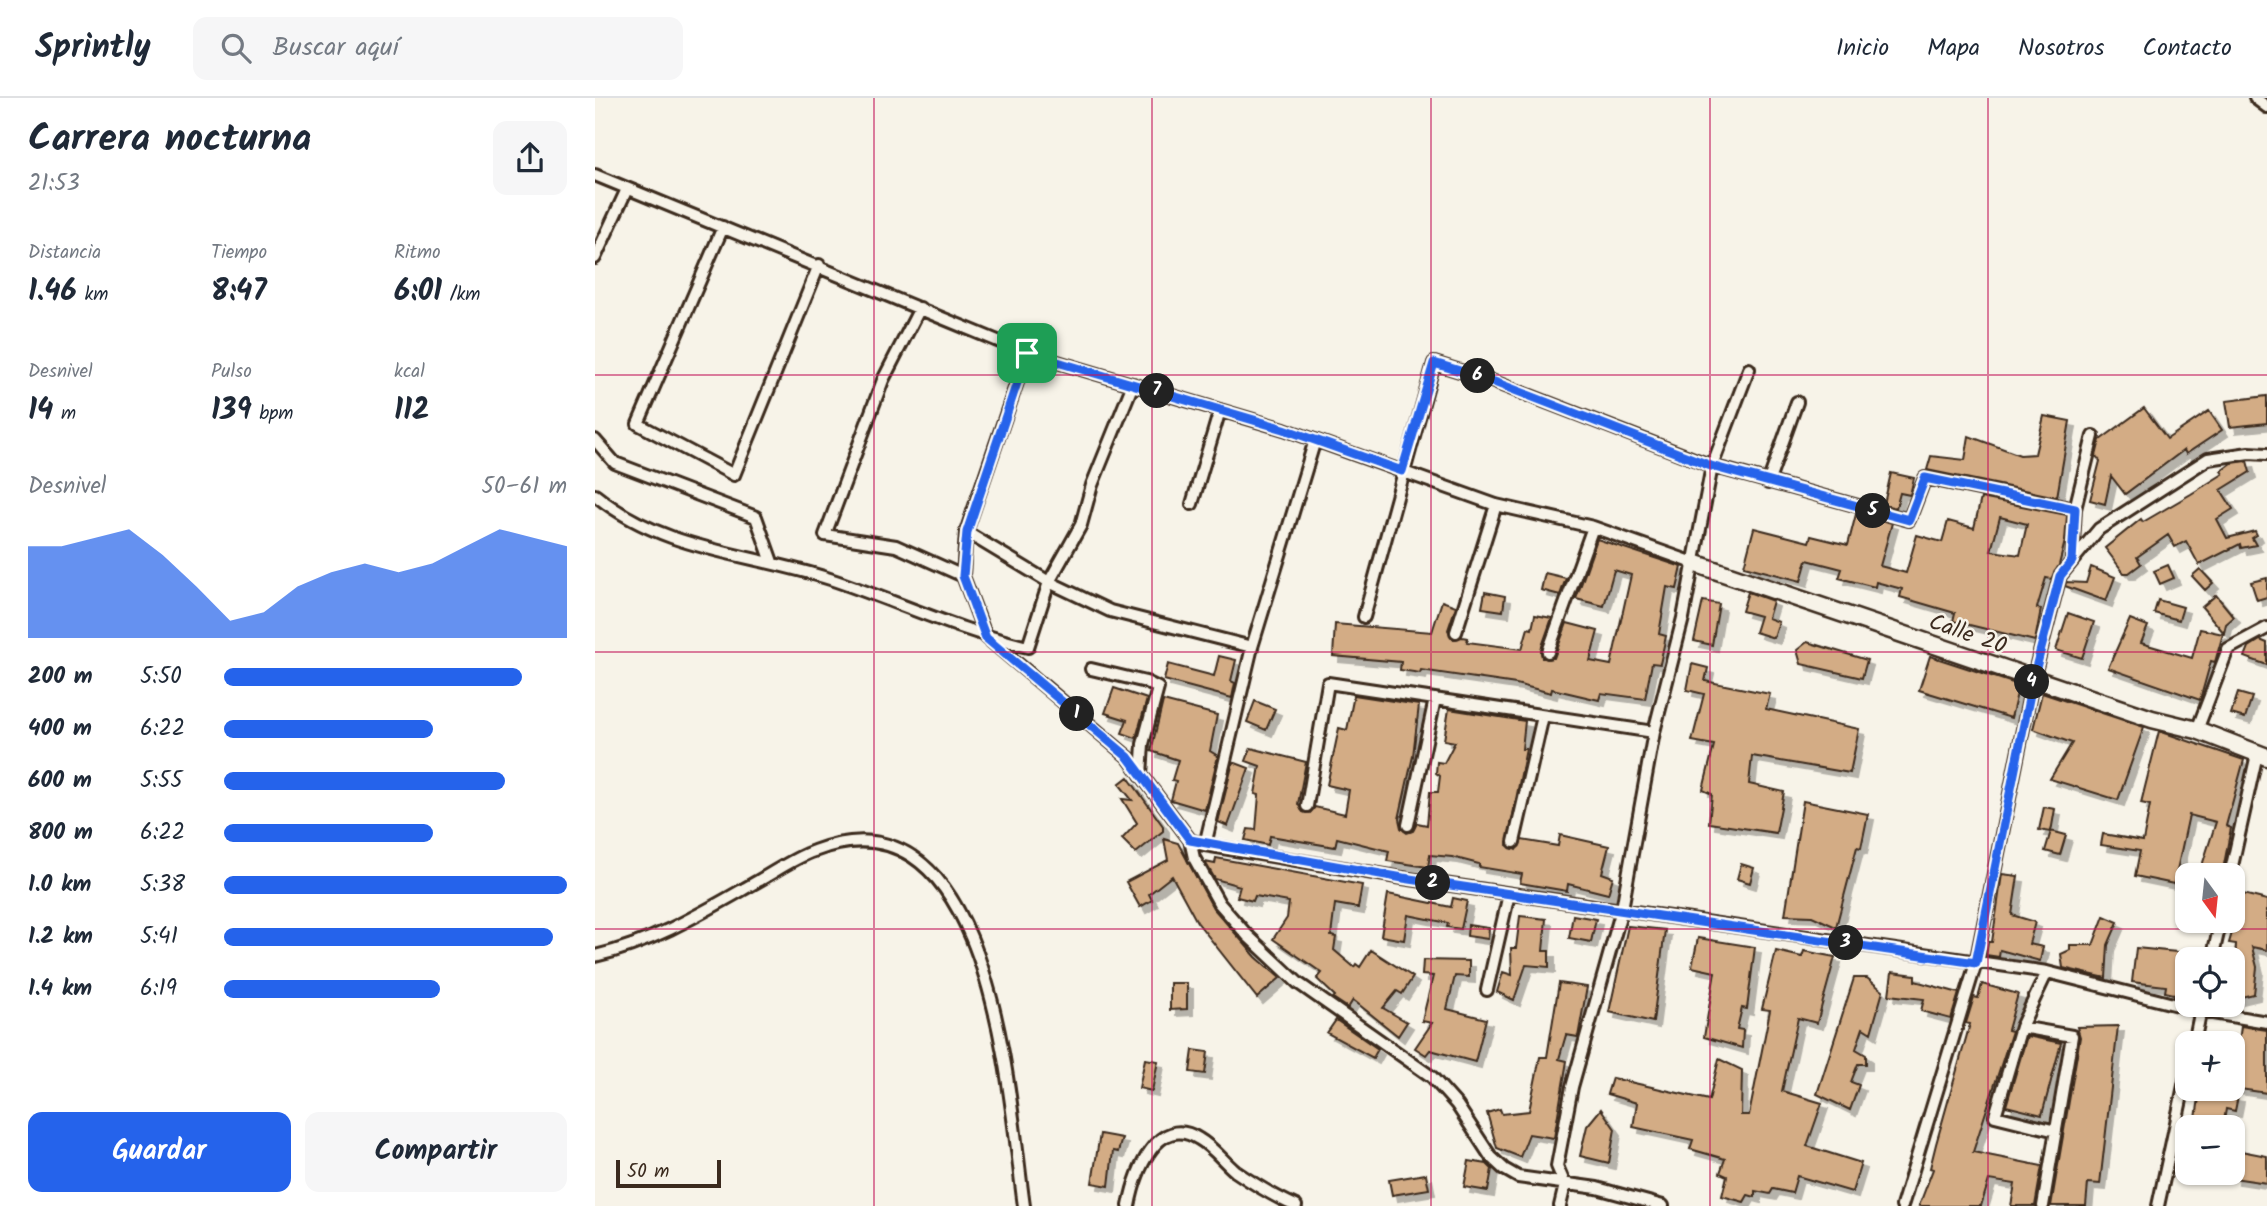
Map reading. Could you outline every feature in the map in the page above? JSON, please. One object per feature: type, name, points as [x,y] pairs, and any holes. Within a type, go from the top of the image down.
[{"type":"main road","name":"Calle 20","points":[[1693,563],[2033,679],[2197,730],[2262,755]]},
{"type":"street","points":[[2255,98],[2267,107]]},
{"type":"street","points":[[595,175],[820,265],[1027,353],[1315,440],[1496,505],[1593,527],[1693,563]]},
{"type":"street","points":[[595,258],[627,189]]},
{"type":"street","points":[[723,228],[638,424],[734,475],[820,265]]},
{"type":"street","points":[[919,308],[883,380],[825,535],[896,546],[963,576]]},
{"type":"street","points":[[1027,353],[967,532],[963,576],[986,638],[1128,757],[1190,840],[1194,858],[1220,903],[1270,959],[1298,983],[1432,1077],[1468,1119],[1491,1157],[1504,1169],[1518,1177],[1597,1188],[1663,1206]]},
{"type":"street","points":[[1364,617],[1402,471],[1434,363],[1489,380],[1711,466],[1909,520],[1925,478],[2075,509]]},
{"type":"street","points":[[1560,1206],[1565,1185],[1557,1166],[1572,1087],[1622,909],[1654,732],[1683,618],[1711,466],[1749,369]]},
{"type":"street","points":[[595,495],[623,518],[661,535],[772,562],[832,580],[986,638],[1028,647],[1049,582],[1081,524],[1092,485],[1133,384]]},
{"type":"street","points":[[1767,483],[1797,402]]},
{"type":"street","points":[[1192,504],[1220,410]]},
{"type":"street","points":[[2072,561],[2075,509],[2093,436]]},
{"type":"street","points":[[595,440],[615,463],[756,517],[772,562]]},
{"type":"street","points":[[1205,845],[1252,648],[1315,440]]},
{"type":"street","points":[[1902,1206],[1976,963],[2033,679],[2060,576],[2099,529],[2208,459],[2249,453],[2267,454]]},
{"type":"street","points":[[1456,632],[1496,505]]},
{"type":"street","points":[[1548,652],[1593,527]]},
{"type":"street","points":[[967,532],[1049,582],[1110,611],[1252,648]]},
{"type":"street","points":[[2197,730],[2228,649],[2267,628]]},
{"type":"street","points":[[1091,668],[1146,682],[1158,688],[1143,744],[1141,775]]},
{"type":"street","points":[[1307,806],[1328,683],[1654,732]]},
{"type":"street","points":[[1408,825],[1435,699]]},
{"type":"street","points":[[1514,842],[1543,716]]},
{"type":"street","points":[[2233,863],[2262,755]]},
{"type":"street","points":[[1190,840],[1205,845],[1509,894],[2047,972],[2175,1002]]},
{"type":"street","points":[[595,956],[641,943],[684,924],[822,848],[869,843],[906,855],[939,883],[974,940],[993,1007],[1010,1090],[1024,1206]]},
{"type":"street","points":[[1487,990],[1509,894]]},
{"type":"street","points":[[2047,972],[2021,1027],[1994,1116],[2056,1131]]},
{"type":"street","points":[[2244,1017],[2267,1022]]},
{"type":"street","points":[[2021,1027],[2072,1036],[2043,1206]]},
{"type":"street","points":[[2158,1206],[2181,1101]]},
{"type":"street","points":[[1129,1206],[1135,1176],[1160,1138],[1168,1133],[1183,1131],[1200,1139],[1235,1170],[1296,1206]]},
{"type":"building","points":[[2267,396],[2267,423],[2230,427],[2226,401]]},
{"type":"building","points":[[2144,408],[2167,439],[2209,411],[2222,430],[2186,454],[2184,450],[2125,494],[2111,476],[2105,504],[2090,500],[2100,461],[2096,456],[2100,440]]},
{"type":"building","points":[[2044,416],[2070,421],[2057,497],[1927,470],[1931,456],[1965,460],[1969,436],[2020,455],[2035,454]]},
{"type":"building","points":[[2247,461],[2250,472],[2221,490],[2233,509],[2217,519],[2227,538],[2255,531],[2257,535],[2252,538],[2256,545],[2241,548],[2240,544],[2199,565],[2186,541],[2175,547],[2168,535],[2137,557],[2141,564],[2129,573],[2124,573],[2105,548],[2141,519],[2143,522],[2223,474],[2221,471],[2232,463]]},
{"type":"building","points":[[1891,473],[1914,478],[1910,495],[1900,493],[1896,508],[1861,499],[1884,504]]},
{"type":"building","points":[[1981,498],[2067,515],[2065,541],[2059,565],[2051,579],[2046,578],[2037,608],[2041,609],[2035,641],[1953,621],[1955,613],[1900,597],[1902,589],[1876,582],[1875,587],[1839,578],[1842,569],[1807,560],[1801,581],[1744,566],[1754,528],[1809,542],[1811,536],[1848,545],[1856,514],[1892,523],[1880,566],[1906,573],[1917,535],[1942,542],[1948,521],[1974,528]],"holes":[[[2000,517],[2027,524],[2020,555],[1991,551]]]},
{"type":"building","points":[[1597,539],[1682,567],[1677,589],[1667,587],[1659,634],[1666,636],[1660,664],[1652,663],[1645,699],[1601,693],[1599,700],[1552,689],[1551,693],[1516,684],[1421,670],[1420,673],[1400,670],[1401,662],[1333,656],[1335,624],[1432,632],[1442,601],[1456,606],[1448,630],[1453,639],[1462,637],[1468,638],[1467,642],[1522,649],[1528,628],[1532,629],[1535,615],[1552,618],[1541,649],[1542,658],[1554,658],[1567,623],[1598,631],[1590,661],[1611,665],[1631,575],[1614,570],[1604,606],[1576,599]]},
{"type":"building","points":[[2168,565],[2174,578],[2160,584],[2154,571]]},
{"type":"building","points":[[2091,567],[2115,577],[2106,601],[2065,586],[2066,582],[2086,583]]},
{"type":"building","points":[[2200,569],[2213,583],[2205,590],[2192,576]]},
{"type":"building","points":[[1545,573],[1566,578],[1560,595],[1541,590]]},
{"type":"building","points":[[2267,578],[2267,597],[2257,600],[2251,582]]},
{"type":"building","points":[[1485,592],[1505,596],[1503,611],[1482,608]]},
{"type":"building","points":[[1748,592],[1773,601],[1768,618],[1779,622],[1774,638],[1755,632],[1760,616],[1742,611]]},
{"type":"building","points":[[2216,595],[2234,617],[2226,624],[2224,633],[2202,607]]},
{"type":"building","points":[[2158,600],[2183,607],[2179,620],[2154,613]]},
{"type":"building","points":[[1703,601],[1719,604],[1712,645],[1694,641]]},
{"type":"building","points":[[2068,613],[2094,622],[2082,658],[2056,650]]},
{"type":"building","points":[[2130,619],[2148,626],[2141,643],[2192,658],[2200,629],[2223,634],[2215,662],[2211,661],[2200,700],[2108,668]]},
{"type":"building","points":[[2260,640],[2267,643],[2267,665],[2245,657],[2249,647]]},
{"type":"building","points":[[1807,642],[1867,660],[1862,678],[1801,664],[1797,650]]},
{"type":"building","points":[[1219,656],[1236,660],[1231,681],[1235,683],[1232,698],[1164,680],[1168,664],[1214,676]]},
{"type":"building","points":[[1930,656],[2019,685],[2011,718],[1919,690]]},
{"type":"building","points":[[1692,664],[1708,668],[1705,681],[1770,694],[1766,709],[1859,729],[1850,773],[1752,756],[1749,784],[1784,792],[1776,833],[1709,823],[1712,794],[1703,790],[1714,745],[1692,741],[1704,694],[1687,690]]},
{"type":"building","points":[[1114,688],[1147,699],[1136,738],[1122,733],[1127,720],[1105,713]]},
{"type":"building","points":[[2042,693],[2144,727],[2118,800],[2050,779],[2072,743],[2033,729]]},
{"type":"building","points":[[2238,693],[2252,697],[2245,718],[2231,714]]},
{"type":"building","points":[[1354,695],[1419,705],[1413,756],[1399,819],[1401,828],[1407,833],[1413,831],[1417,823],[1427,825],[1430,792],[1438,792],[1440,776],[1436,773],[1437,762],[1444,763],[1455,742],[1444,740],[1449,709],[1525,721],[1522,749],[1526,749],[1507,845],[1516,850],[1522,840],[1558,846],[1560,835],[1609,846],[1602,873],[1613,877],[1608,894],[1568,884],[1567,891],[1520,883],[1522,874],[1479,867],[1479,864],[1452,857],[1430,855],[1428,867],[1387,861],[1389,851],[1337,838],[1335,847],[1270,836],[1268,845],[1245,840],[1248,829],[1256,830],[1259,795],[1255,794],[1260,766],[1246,761],[1251,748],[1306,762],[1298,804],[1303,812],[1310,813],[1315,807],[1345,814],[1349,790],[1327,785],[1339,728],[1347,730]]},
{"type":"building","points":[[1163,701],[1217,715],[1210,751],[1218,756],[1205,810],[1171,800],[1176,781],[1172,780],[1178,760],[1151,751]]},
{"type":"building","points":[[1255,701],[1275,709],[1266,730],[1247,722]]},
{"type":"building","points":[[2159,731],[2244,760],[2226,826],[2231,828],[2224,863],[2203,863],[2216,822],[2189,815],[2179,863],[2175,863],[2174,884],[2135,876],[2140,851],[2101,845],[2103,834],[2143,841],[2150,805],[2141,803]]},
{"type":"building","points":[[1233,762],[1249,768],[1228,826],[1218,822]]},
{"type":"building","points":[[1128,777],[1163,826],[1163,831],[1136,853],[1122,839],[1137,823],[1122,799],[1132,800],[1119,784]]},
{"type":"building","points":[[1803,801],[1868,814],[1861,848],[1857,847],[1836,927],[1812,916],[1785,915]]},
{"type":"building","points":[[2044,807],[2055,809],[2051,832],[2039,830]]},
{"type":"building","points":[[2051,831],[2066,835],[2060,855],[2045,851]]},
{"type":"building","points":[[1164,839],[1178,843],[1213,908],[1256,957],[1280,978],[1257,998],[1197,922],[1172,876],[1149,894],[1152,900],[1140,907],[1126,882],[1168,860]]},
{"type":"building","points":[[1216,858],[1362,885],[1358,908],[1335,904],[1331,936],[1336,937],[1334,950],[1354,967],[1356,964],[1360,967],[1371,950],[1413,977],[1402,994],[1397,991],[1383,1008],[1407,1022],[1398,1036],[1353,1000],[1348,1008],[1333,998],[1335,996],[1317,979],[1322,973],[1273,939],[1287,918],[1289,902],[1255,896],[1253,901],[1237,897],[1240,886],[1215,879],[1205,862],[1215,864]]},
{"type":"building","points":[[1741,864],[1754,868],[1750,883],[1737,879]]},
{"type":"building","points":[[2002,874],[2018,876],[2012,915],[2035,922],[2029,944],[2043,947],[2040,961],[2000,950],[1999,957],[1986,955],[1988,942],[1992,942]]},
{"type":"building","points":[[1388,894],[1451,907],[1453,898],[1467,901],[1461,929],[1447,927],[1448,923],[1408,915],[1404,940],[1381,936]]},
{"type":"building","points":[[2245,894],[2267,900],[2267,950],[2252,947],[2257,967],[2254,994],[2245,996],[2245,947],[2236,947],[2236,944],[2229,943],[2232,933],[2245,933]]},
{"type":"building","points":[[1573,915],[1596,919],[1591,942],[1569,938]]},
{"type":"building","points":[[1520,916],[1546,919],[1543,951],[1549,951],[1549,967],[1526,965],[1514,1000],[1497,992],[1503,972],[1512,975],[1511,948],[1516,948]]},
{"type":"building","points":[[2104,916],[2118,922],[2108,945],[2106,978],[2063,968],[2061,954],[2070,950],[2070,945],[2093,945]]},
{"type":"building","points":[[1468,925],[1489,928],[1488,939],[1467,936]]},
{"type":"building","points":[[1628,926],[1665,930],[1653,1022],[1609,1012]]},
{"type":"building","points":[[1698,938],[1755,947],[1747,1009],[1742,1008],[1737,1029],[1743,1030],[1742,1048],[1704,1037],[1715,972],[1692,967]]},
{"type":"building","points":[[2136,948],[2175,952],[2175,994],[2165,992],[2166,986],[2132,982]]},
{"type":"building","points":[[1776,951],[1802,957],[1804,951],[1835,957],[1817,1023],[1798,1018],[1782,1091],[1822,1103],[1807,1146],[1861,1163],[1852,1192],[1797,1176],[1792,1193],[1773,1189],[1770,1194],[1755,1191],[1755,1197],[1748,1195],[1744,1202],[1722,1196],[1727,1176],[1720,1173],[1725,1159],[1690,1149],[1693,1140],[1633,1127],[1637,1103],[1607,1094],[1612,1078],[1709,1100],[1719,1059],[1742,1070],[1741,1115],[1749,1115],[1770,1010],[1762,1009]]},
{"type":"building","points":[[1423,960],[1469,961],[1469,977],[1455,976],[1447,1009],[1486,1019],[1475,1062],[1430,1050],[1426,1055],[1415,1048],[1432,1023],[1422,1021],[1433,976],[1422,975]]},
{"type":"building","points":[[1892,972],[1915,975],[1915,981],[1959,993],[1951,1019],[1921,1011],[1924,999],[1889,995]]},
{"type":"building","points":[[1854,978],[1867,978],[1883,991],[1871,1033],[1863,1028],[1856,1049],[1866,1055],[1866,1064],[1858,1064],[1851,1082],[1859,1085],[1850,1110],[1817,1094]]},
{"type":"building","points":[[1170,983],[1187,983],[1187,1009],[1170,1010]]},
{"type":"building","points":[[1559,983],[1587,987],[1578,1037],[1566,1035],[1559,1059],[1567,1061],[1554,1138],[1529,1134],[1520,1157],[1497,1148],[1487,1113],[1500,1109],[1502,1114],[1529,1111],[1540,1057],[1547,1057]]},
{"type":"building","points":[[1982,984],[2018,994],[2008,1030],[2012,1031],[1973,1152],[2042,1166],[2035,1206],[2011,1206],[2015,1184],[1989,1180],[1981,1206],[1919,1206],[1933,1169],[1930,1168],[1936,1144],[1970,1024],[1966,1023],[1974,997],[1978,998]]},
{"type":"building","points":[[1336,1020],[1378,1049],[1373,1058],[1327,1033]]},
{"type":"building","points":[[2118,1026],[2100,1184],[2088,1183],[2086,1206],[2051,1206],[2080,1037],[2077,1027]]},
{"type":"building","points":[[2241,1026],[2267,1030],[2267,1093],[2245,1090],[2245,1031],[2240,1031]]},
{"type":"building","points":[[2027,1036],[2061,1043],[2042,1115],[2006,1106]]},
{"type":"building","points":[[1193,1050],[1208,1052],[1205,1074],[1190,1072]]},
{"type":"building","points":[[1145,1059],[1158,1061],[1152,1091],[1139,1088]]},
{"type":"building","points":[[2198,1101],[2237,1101],[2235,1111],[2226,1109],[2225,1115],[2197,1115]]},
{"type":"building","points":[[1601,1109],[1615,1129],[1609,1163],[1580,1156],[1587,1126]]},
{"type":"building","points":[[1100,1134],[1122,1138],[1118,1152],[1113,1151],[1109,1186],[1092,1183]]},
{"type":"building","points":[[2245,1152],[2267,1156],[2267,1183],[2245,1180]]},
{"type":"building","points":[[1469,1161],[1487,1164],[1492,1169],[1488,1191],[1464,1187]]},
{"type":"building","points":[[1426,1174],[1429,1189],[1392,1195],[1389,1180]]},
{"type":"route","points":[[1027,353],[1284,429],[1402,471],[1434,363],[1489,380],[1711,466],[1909,520],[1925,478],[2075,509],[2072,561],[2060,576],[2033,679],[1976,963],[1403,878],[1205,845],[1190,840],[1128,757],[986,638],[963,576],[967,532],[1027,353]]}]
